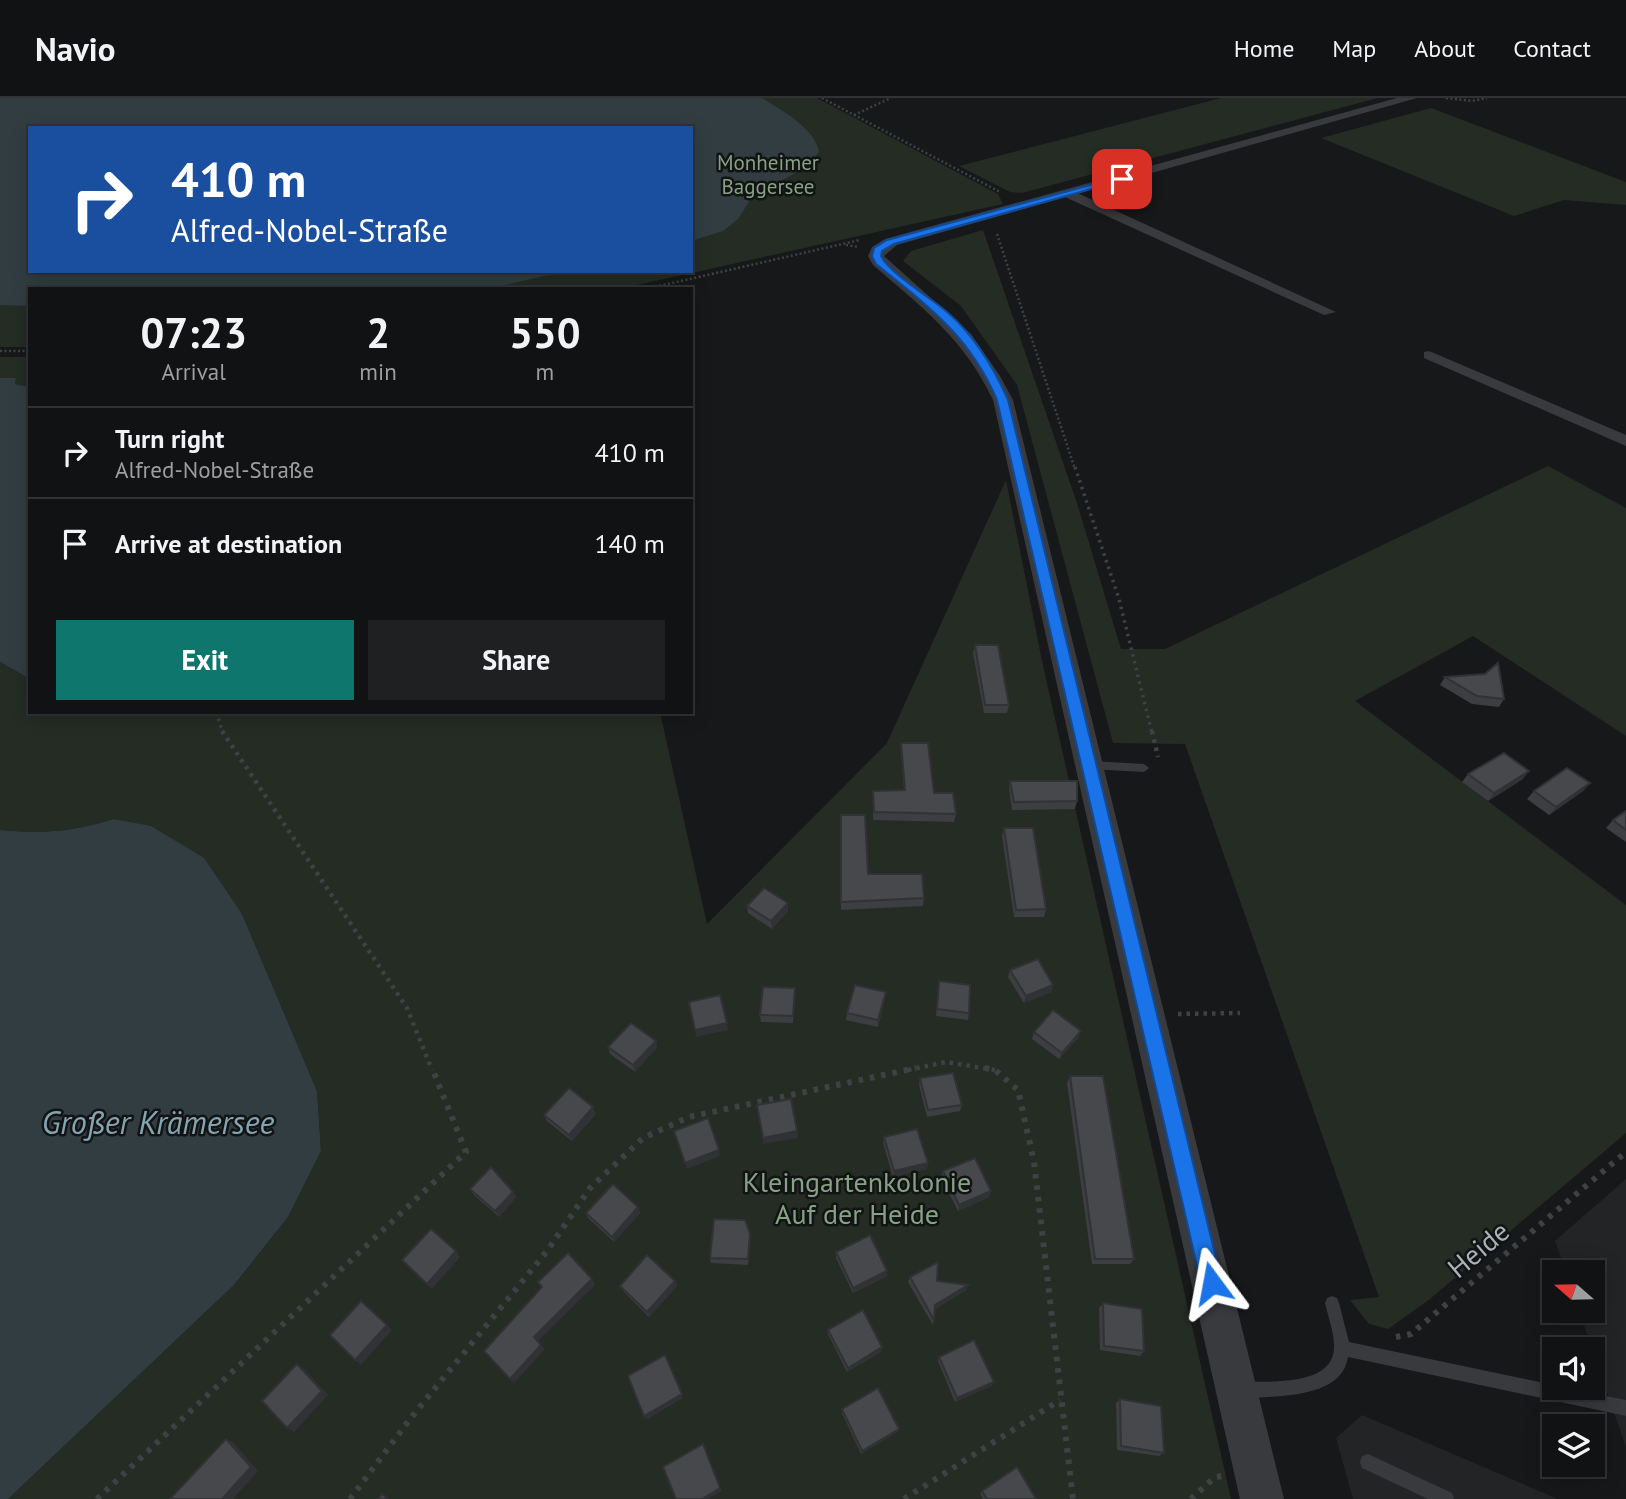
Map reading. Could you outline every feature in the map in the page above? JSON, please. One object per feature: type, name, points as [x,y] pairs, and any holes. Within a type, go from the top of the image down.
[{"type":"street","points":[[1262,1499],[1003,400],[991,373],[972,343],[945,315],[876,256],[878,250],[891,242],[1411,98]]},
{"type":"street","points":[[1069,194],[1329,312]]},
{"type":"street","points":[[1429,355],[1626,441]]},
{"type":"lane","points":[[1089,765],[1144,768]]},
{"type":"lane","points":[[1236,1390],[1306,1386],[1324,1378],[1337,1368],[1343,1348],[1332,1303]]},
{"type":"lane","points":[[1343,1348],[1626,1408]]},
{"type":"lane","points":[[1368,1462],[1446,1499]]},
{"type":"path","points":[[822,98],[1005,194]]},
{"type":"path","points":[[853,115],[891,98]]},
{"type":"path","points":[[1446,98],[1472,101],[1487,98]]},
{"type":"path","points":[[997,234],[1119,599],[1160,768]]},
{"type":"path","points":[[655,287],[846,245]]},
{"type":"path","points":[[0,351],[28,351]]},
{"type":"path","points":[[97,1499],[466,1152],[407,1008],[222,731],[217,714]]},
{"type":"path","points":[[1149,1014],[1240,1013]]},
{"type":"path","points":[[350,1499],[410,1419],[547,1251],[590,1188],[643,1138],[689,1117],[946,1062],[995,1070],[1018,1090],[1034,1163],[1073,1499]]},
{"type":"path","name":"Heide","points":[[1343,1348],[1411,1334],[1626,1152]]},
{"type":"path","points":[[904,1499],[1060,1400]]},
{"type":"shaded area","points":[[1626,1179],[1626,1447],[1605,1386],[1605,1337],[1588,1337],[1583,1323],[1605,1323],[1605,1260],[1562,1260],[1555,1241]]},
{"type":"shaded area","points":[[1362,1415],[1558,1499],[1353,1499],[1336,1438]]},
{"type":"green space","name":"Monheimer Baggersee","points":[[0,98],[817,98],[998,194],[1003,204],[693,273],[693,126],[28,126],[28,273],[691,273],[628,287],[28,287],[28,347],[0,347]]},
{"type":"green space","points":[[1221,98],[1378,98],[1022,193],[1010,192],[959,166]]},
{"type":"green space","points":[[1431,108],[1626,182],[1626,205],[1564,200],[1514,216],[1321,138]]},
{"type":"green space","points":[[983,230],[1077,503],[1121,649],[1165,649],[1548,466],[1626,508],[1626,736],[1473,636],[1355,701],[1626,905],[1626,1133],[1430,1299],[1388,1329],[1369,1324],[1350,1300],[1379,1297],[1185,744],[1113,743],[1017,385],[961,306],[903,261],[911,251]]},
{"type":"green space","points":[[0,357],[28,357],[28,387],[15,384],[16,378],[0,378]]},
{"type":"green space","name":"Kleingartenkolonie Auf der Heide","points":[[1006,480],[1042,661],[1231,1499],[8,1499],[234,1285],[288,1217],[321,1151],[317,1091],[242,914],[113,819],[57,831],[0,830],[0,662],[28,678],[28,714],[660,714],[707,924],[887,743]]},
{"type":"water","name":"Monheimer Baggersee","points":[[0,98],[762,98],[805,128],[819,152],[806,167],[752,197],[738,219],[723,231],[693,240],[693,126],[28,126],[28,273],[557,273],[496,287],[28,287],[28,306],[0,305]]},
{"type":"water","points":[[0,378],[16,378],[15,384],[28,387],[28,678],[0,662]]},
{"type":"water","name":"Großer Krämersee","points":[[113,819],[151,826],[204,858],[242,914],[317,1091],[321,1151],[288,1217],[234,1285],[8,1499],[0,1499],[0,830],[57,831]]},
{"type":"building","points":[[975,645],[998,645],[1009,705],[985,705]]},
{"type":"building","points":[[1498,663],[1504,699],[1477,696],[1445,677],[1485,674]]},
{"type":"building","points":[[901,743],[928,743],[934,793],[953,793],[956,814],[874,812],[873,791],[905,790]]},
{"type":"building","points":[[1504,753],[1529,771],[1494,793],[1468,774]]},
{"type":"building","points":[[1567,768],[1590,783],[1556,807],[1534,791]]},
{"type":"building","points":[[1010,781],[1077,781],[1077,801],[1014,802]]},
{"type":"building","points":[[1626,811],[1626,830],[1613,820]]},
{"type":"building","points":[[841,815],[865,815],[868,874],[922,874],[924,898],[841,902]]},
{"type":"building","points":[[1004,828],[1033,828],[1046,909],[1016,910]]},
{"type":"building","points":[[764,888],[788,903],[771,921],[747,906]]},
{"type":"building","points":[[1038,959],[1053,985],[1026,996],[1010,970]]},
{"type":"building","points":[[939,981],[970,985],[969,1013],[937,1009]]},
{"type":"building","points":[[855,985],[886,992],[878,1020],[847,1013]]},
{"type":"building","points":[[763,987],[795,988],[793,1016],[760,1015]]},
{"type":"building","points":[[720,995],[727,1023],[695,1030],[689,1002]]},
{"type":"building","points":[[1053,1010],[1081,1031],[1062,1053],[1034,1032]]},
{"type":"building","points":[[631,1023],[656,1041],[633,1065],[608,1047]]},
{"type":"building","points":[[953,1073],[962,1105],[928,1110],[920,1078]]},
{"type":"building","points":[[1070,1076],[1103,1076],[1134,1259],[1095,1259]]},
{"type":"building","points":[[569,1088],[593,1107],[569,1135],[544,1115]]},
{"type":"building","points":[[791,1099],[797,1131],[763,1138],[757,1105]]},
{"type":"building","points":[[708,1118],[719,1150],[685,1163],[674,1131]]},
{"type":"building","points":[[917,1129],[928,1163],[894,1171],[884,1137]]},
{"type":"building","points":[[975,1158],[991,1191],[959,1205],[943,1171]]},
{"type":"building","points":[[491,1167],[513,1192],[495,1211],[470,1189]]},
{"type":"building","points":[[613,1184],[638,1207],[612,1237],[586,1213]]},
{"type":"building","points":[[714,1219],[745,1220],[750,1234],[748,1259],[710,1258]]},
{"type":"building","points":[[431,1229],[456,1251],[427,1284],[402,1260]]},
{"type":"building","points":[[870,1235],[887,1271],[853,1288],[836,1252]]},
{"type":"building","points":[[568,1253],[592,1279],[534,1337],[541,1345],[510,1379],[484,1351],[542,1287],[538,1282]]},
{"type":"building","points":[[647,1255],[675,1281],[647,1312],[620,1286]]},
{"type":"building","points":[[938,1262],[937,1281],[968,1285],[935,1305],[934,1320],[910,1277]]},
{"type":"building","points":[[361,1301],[387,1325],[355,1360],[330,1335]]},
{"type":"building","points":[[1103,1303],[1142,1309],[1144,1351],[1104,1346]]},
{"type":"building","points":[[863,1310],[882,1347],[848,1368],[828,1330]]},
{"type":"building","points":[[974,1340],[994,1382],[957,1398],[939,1357]]},
{"type":"building","points":[[665,1355],[682,1394],[644,1416],[628,1376]]},
{"type":"building","points":[[297,1364],[322,1391],[287,1428],[262,1401]]},
{"type":"building","points":[[878,1388],[899,1429],[862,1451],[842,1409]]},
{"type":"building","points":[[1120,1399],[1161,1406],[1164,1453],[1121,1446]]},
{"type":"building","points":[[226,1439],[251,1467],[222,1499],[170,1499]]},
{"type":"building","points":[[703,1444],[720,1488],[702,1499],[676,1499],[663,1467]]},
{"type":"building","points":[[1017,1467],[1036,1499],[987,1499],[982,1491]]},
{"type":"route","points":[[1122,179],[891,242],[878,250],[876,256],[889,271],[945,315],[972,343],[991,373],[1003,400],[1212,1283]]}]
